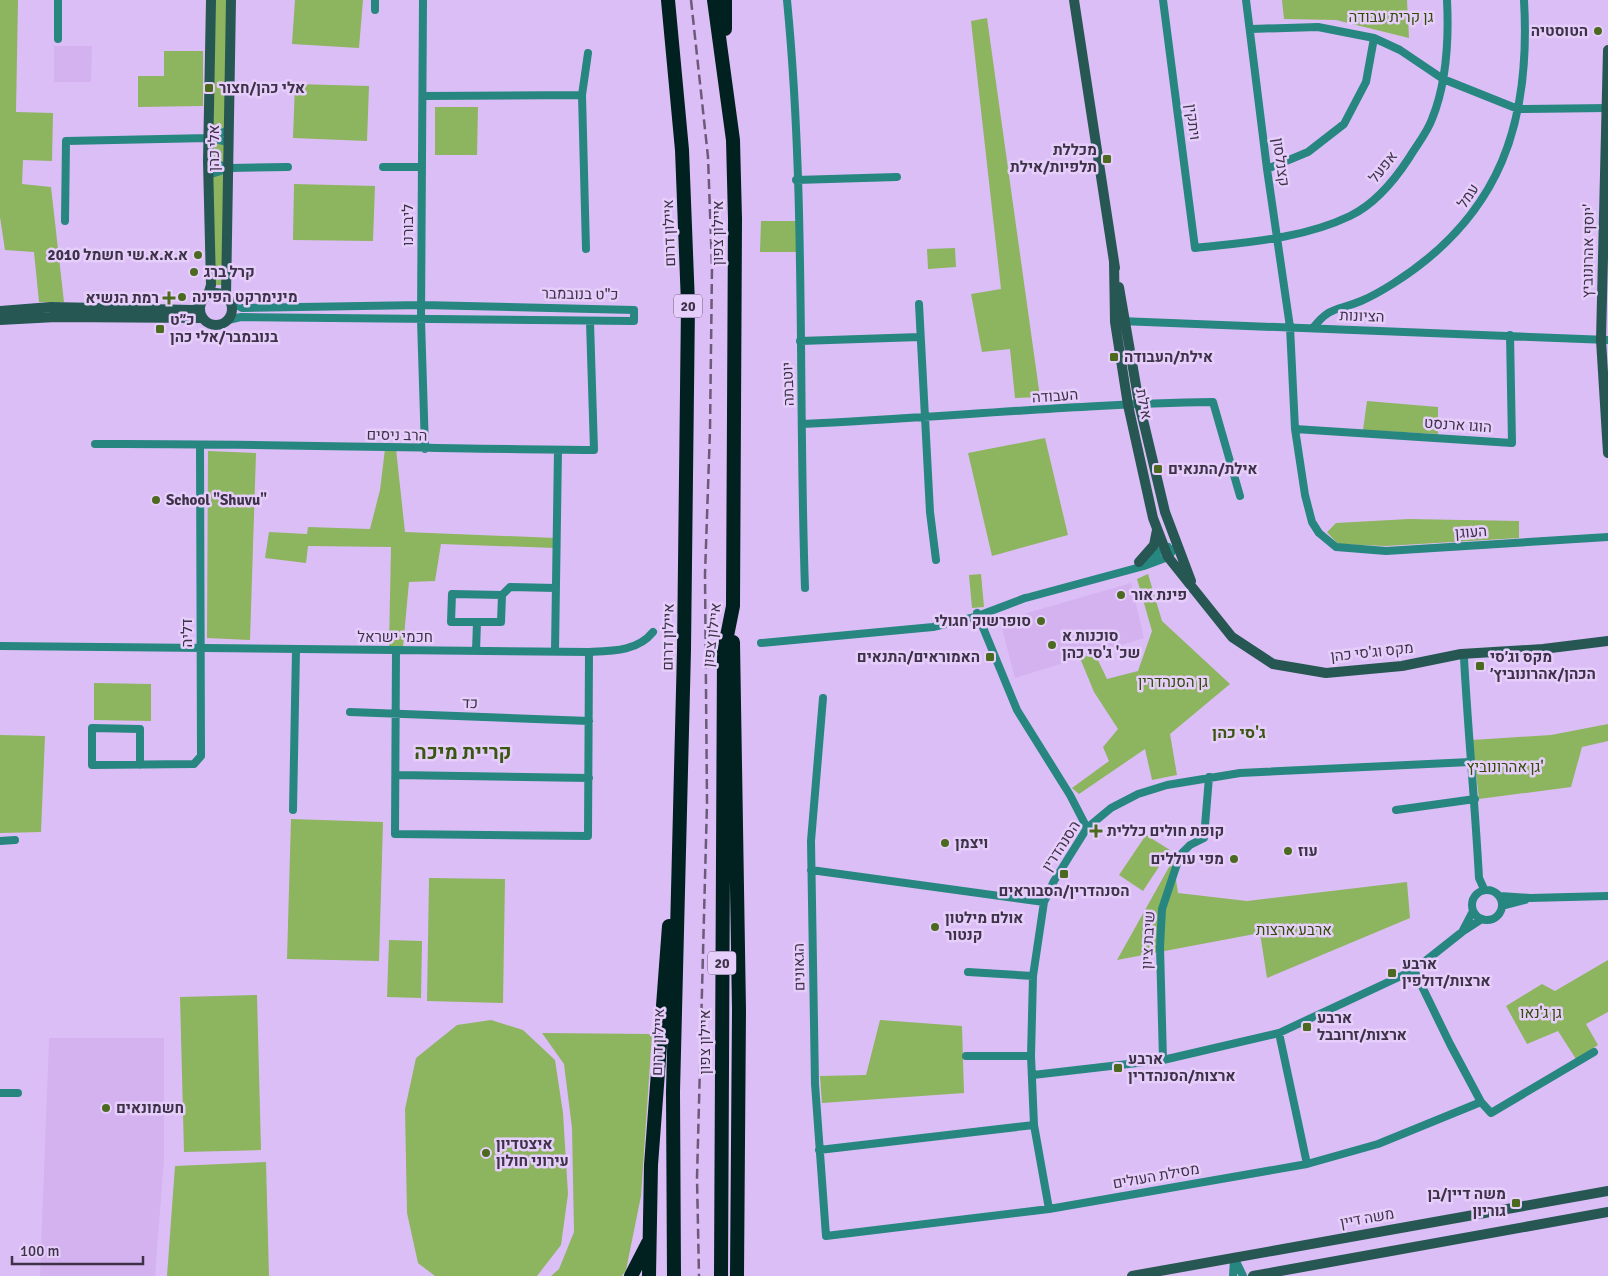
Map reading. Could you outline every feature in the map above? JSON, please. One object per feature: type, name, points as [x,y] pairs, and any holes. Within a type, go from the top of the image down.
[{"type":"highway","name":"איילון דרום","points":[[668,0],[682,150],[688,304],[682,736],[673,1092],[674,1276]]},
{"type":"highway","name":"איילון צפון","points":[[714,0],[733,140],[735,219],[733,606],[724,651],[721,1276]]},
{"type":"highway","points":[[725,0],[726,82]]},
{"type":"highway","points":[[733,606],[739,1010],[737,1276]]},
{"type":"highway","points":[[649,1276],[656,1084],[682,736]]},
{"type":"highway","points":[[737,1207],[744,1276]]},
{"type":"highway","points":[[631,1276],[649,1240]]},
{"type":"street","points":[[58,0],[58,39]]},
{"type":"street","name":"אלי כהן","points":[[208,295],[211,284],[208,161],[211,0]]},
{"type":"street","name":"אלי כהן","points":[[228,299],[231,0]]},
{"type":"street","points":[[375,0],[375,10]]},
{"type":"street","name":"ליבורנו","points":[[423,0],[421,320],[425,450]]},
{"type":"street","name":"יוטבתה","points":[[787,0],[796,90],[796,180],[801,295],[800,341],[805,588]]},
{"type":"street","name":"אילת","points":[[1074,0],[1114,262],[1126,320],[1139,403],[1165,512],[1177,545]]},
{"type":"street","name":"ויתקין","points":[[1163,0],[1195,248]]},
{"type":"street","name":"קצנלסון","points":[[1246,0],[1267,169],[1290,327]]},
{"type":"street","name":"אפעל","points":[[1195,248],[1278,238],[1313,230],[1352,215],[1388,188],[1432,120],[1443,79],[1448,48],[1447,0]]},
{"type":"street","name":"עמל","points":[[1312,328],[1327,312],[1372,296],[1414,270],[1446,243],[1473,215],[1495,179],[1509,146],[1518,109],[1523,84],[1527,43],[1524,0]]},
{"type":"street","points":[[1251,29],[1318,27],[1374,38],[1400,50],[1443,79],[1518,109],[1608,108]]},
{"type":"street","points":[[1267,169],[1308,152],[1344,124],[1366,82],[1374,38]]},
{"type":"street","name":"יוסף אהרונוביץ'","points":[[1608,50],[1604,340],[1608,453]]},
{"type":"street","points":[[586,249],[582,95],[588,53]]},
{"type":"street","points":[[423,96],[582,95]]},
{"type":"street","points":[[209,138],[229,130]]},
{"type":"street","points":[[64,221],[66,141],[209,138],[229,142]]},
{"type":"street","points":[[208,161],[230,168]]},
{"type":"street","points":[[208,175],[230,168],[288,167]]},
{"type":"street","points":[[383,167],[421,167]]},
{"type":"street","points":[[796,180],[897,177]]},
{"type":"street","name":"אילת","points":[[1114,262],[1115,322],[1128,405],[1157,529],[1166,553]]},
{"type":"street","points":[[0,311],[51,307],[193,310],[200,307],[208,295],[214,293],[228,299],[232,314],[223,324],[214,326],[202,318],[56,316],[0,320]]},
{"type":"street","name":"כ\"ט בנובמבר","points":[[228,299],[242,308],[422,305],[634,310],[634,321],[241,317],[228,320]]},
{"type":"street","points":[[918,304],[930,512],[936,560]]},
{"type":"street","points":[[200,307],[202,318]]},
{"type":"street","name":"הציונות","points":[[1115,322],[1126,320],[1604,340]]},
{"type":"street","name":"הרב ניסים","points":[[95,444],[425,450],[594,450],[590,322]]},
{"type":"street","points":[[1290,327],[1295,429]]},
{"type":"street","name":"הוגו ארנסט","points":[[1295,429],[1512,443],[1510,335]]},
{"type":"street","points":[[800,341],[920,336]]},
{"type":"street","name":"העבודה","points":[[803,424],[926,419],[1139,403],[1213,402],[1240,496]]},
{"type":"street","name":"העוגן","points":[[1295,429],[1305,495],[1312,522],[1319,533],[1336,547],[1386,551],[1608,537]]},
{"type":"street","name":"דליה","points":[[140,765],[140,729],[92,728],[92,765],[140,765],[194,764],[201,756],[200,445]]},
{"type":"street","points":[[555,651],[558,450]]},
{"type":"street","points":[[1139,562],[1154,545],[1157,529]]},
{"type":"street","points":[[762,644],[933,627],[975,616],[1025,598],[1140,568],[1177,545]]},
{"type":"street","name":"מקס וג'סי כהן","points":[[1177,545],[1194,588]]},
{"type":"street","points":[[1109,576],[1139,562],[1166,553]]},
{"type":"street","name":"מקס וג'סי כהן","points":[[1166,553],[1232,636],[1273,664],[1326,673],[1402,666],[1435,659],[1608,642]]},
{"type":"street","points":[[502,595],[452,594],[451,622],[501,622],[502,595],[510,587],[556,588]]},
{"type":"street","points":[[975,616],[1018,710],[1070,794],[1087,828]]},
{"type":"street","points":[[476,651],[477,622]]},
{"type":"street","name":"חכמי ישראל","points":[[0,646],[589,652],[632,647],[645,642],[653,632]]},
{"type":"street","points":[[293,810],[296,650]]},
{"type":"street","points":[[396,651],[395,834],[588,836],[589,652]]},
{"type":"street","points":[[1463,656],[1470,762],[1475,799],[1479,878],[1484,890]]},
{"type":"street","name":"הגאונים","points":[[823,698],[811,841],[811,870],[815,1084],[826,1236]]},
{"type":"street","name":"כד","points":[[350,712],[588,721]]},
{"type":"street","name":"הסנהדרין","points":[[1049,1209],[1034,1125],[1031,1056],[1033,976],[1044,902],[1087,828],[1111,808],[1138,794],[1167,785],[1209,777],[1240,773],[1470,762]]},
{"type":"street","points":[[396,775],[589,778]]},
{"type":"street","name":"שיבת ציון","points":[[1163,1060],[1160,947],[1162,909],[1180,855],[1190,845],[1204,838],[1209,777]]},
{"type":"street","points":[[1396,810],[1475,799]]},
{"type":"street","points":[[0,841],[14,840]]},
{"type":"street","points":[[811,870],[1044,902]]},
{"type":"street","points":[[1462,932],[1473,911],[1472,899],[1479,891],[1491,890],[1500,896],[1530,898],[1608,896]]},
{"type":"street","points":[[1033,1075],[1163,1060],[1279,1033],[1414,970],[1462,932],[1482,920],[1493,919],[1498,916],[1502,906],[1500,896]]},
{"type":"street","points":[[1502,906],[1530,898]]},
{"type":"street","points":[[1473,911],[1482,920]]},
{"type":"street","points":[[1414,970],[1481,1102],[1491,1113],[1594,1052]]},
{"type":"street","points":[[968,972],[1033,976]]},
{"type":"street","points":[[1279,1033],[1307,1164]]},
{"type":"street","points":[[966,1056],[1031,1056]]},
{"type":"street","points":[[0,1093],[18,1093]]},
{"type":"street","name":"מסילת העולים","points":[[826,1236],[1049,1209],[1307,1164],[1378,1144],[1481,1102]]},
{"type":"street","points":[[819,1150],[1034,1125]]},
{"type":"street","name":"משה דיין","points":[[1132,1276],[1608,1191]]},
{"type":"street","points":[[1253,1276],[1608,1212]]},
{"type":"street","points":[[1233,1276],[1234,1257]]},
{"type":"street","points":[[1234,1257],[1243,1276]]},
{"type":"shaded area","points":[[54,46],[92,46],[91,82],[54,82]]},
{"type":"shaded area","points":[[1131,583],[1144,638],[1015,678],[1000,621]]},
{"type":"shaded area","name":"חשמונאים","points":[[49,1038],[164,1038],[164,1159],[155,1276],[40,1276]]},
{"type":"green space","points":[[0,0],[18,0],[16,112],[53,113],[52,161],[23,160],[22,184],[51,187],[64,302],[39,302],[34,252],[5,250],[0,217]]},
{"type":"green space","points":[[211,0],[231,0],[225,285],[211,285]]},
{"type":"green space","points":[[295,0],[363,0],[359,48],[292,44]]},
{"type":"green space","name":"גן קרית עבודה","points":[[1282,0],[1407,0],[1409,38],[1336,20],[1284,19]]},
{"type":"green space","points":[[987,18],[1040,397],[1015,398],[1010,349],[982,352],[971,294],[1001,289],[971,21]]},
{"type":"green space","points":[[164,51],[203,51],[203,106],[138,107],[138,76],[164,76]]},
{"type":"green space","points":[[295,84],[369,86],[367,141],[293,138]]},
{"type":"green space","points":[[435,107],[478,107],[477,155],[435,155]]},
{"type":"green space","points":[[294,184],[375,186],[373,241],[293,240]]},
{"type":"green space","points":[[761,221],[798,221],[797,252],[760,252]]},
{"type":"green space","points":[[955,248],[956,267],[928,269],[927,249]]},
{"type":"green space","points":[[1367,401],[1438,407],[1438,434],[1363,430]]},
{"type":"green space","points":[[1045,438],[1068,535],[992,556],[968,453]]},
{"type":"green space","points":[[385,449],[396,449],[405,532],[556,538],[556,548],[441,544],[435,581],[409,582],[403,647],[389,647],[391,547],[308,546],[306,563],[265,558],[269,532],[307,534],[308,527],[370,529],[380,490]]},
{"type":"green space","points":[[208,451],[256,453],[250,640],[207,638]]},
{"type":"green space","points":[[1409,519],[1519,521],[1519,538],[1386,546],[1338,544],[1327,532],[1336,523]]},
{"type":"green space","points":[[981,574],[984,607],[972,608],[969,575]]},
{"type":"green space","name":"גן הסנהדרין","points":[[1148,574],[1162,621],[1230,684],[1170,734],[1177,775],[1152,780],[1145,749],[1079,794],[1072,788],[1109,761],[1103,747],[1118,729],[1094,692],[1080,658],[1095,654],[1107,679],[1138,671],[1152,631],[1137,579]]},
{"type":"green space","points":[[94,683],[151,684],[151,721],[94,720]]},
{"type":"green space","name":"גן אהרונוביץ'","points":[[1608,724],[1608,741],[1582,747],[1571,787],[1479,799],[1472,740],[1551,735]]},
{"type":"green space","points":[[0,735],[45,736],[41,832],[0,833]]},
{"type":"green space","points":[[291,819],[383,822],[379,961],[287,959]]},
{"type":"green space","points":[[1146,835],[1170,850],[1143,891],[1119,875]]},
{"type":"green space","name":"ארבע ארצות","points":[[1173,860],[1178,893],[1247,901],[1407,882],[1410,918],[1267,978],[1260,933],[1117,960]]},
{"type":"green space","points":[[429,878],[505,879],[503,1003],[427,1001]]},
{"type":"green space","points":[[389,940],[422,941],[421,998],[387,997]]},
{"type":"green space","name":"גן ג'נאו","points":[[1608,960],[1608,1012],[1586,1024],[1598,1045],[1576,1059],[1558,1031],[1527,1044],[1506,1006],[1542,984],[1555,991]]},
{"type":"green space","points":[[257,995],[261,1150],[184,1152],[180,997]]},
{"type":"green space","name":"איצטדיון עירוני חולון","points":[[491,1020],[523,1030],[555,1060],[563,1113],[568,1194],[561,1245],[537,1276],[435,1276],[418,1263],[407,1213],[405,1109],[416,1058],[457,1025]]},
{"type":"green space","points":[[880,1020],[962,1026],[964,1093],[822,1103],[820,1076],[866,1075]]},
{"type":"green space","points":[[542,1033],[652,1034],[641,1196],[626,1270],[622,1276],[551,1276],[559,1269],[574,1232],[572,1128],[564,1064]]},
{"type":"green space","points":[[266,1162],[269,1276],[167,1276],[175,1166]]},
{"type":"railway","points":[[691,0],[708,157],[712,267],[710,430],[705,574],[707,803],[697,1178],[699,1276]]},
{"type":"place","name":"הטוסטיה","points":[[1598,31]]},
{"type":"place","name":"אלי כהן/חצור","points":[[209,88]]},
{"type":"place","name":"מכללת תלפיות/אילת","points":[[1107,159]]},
{"type":"place","name":"א.א.א.שי חשמל 2010","points":[[198,255]]},
{"type":"place","name":"קרל ברג","points":[[194,272]]},
{"type":"place","name":"מינימרקט הפינה","points":[[182,297]]},
{"type":"place","name":"רמת הנשיא","points":[[169,298]]},
{"type":"place","name":"כ״ט בנובמבר/אלי כהן","points":[[160,329]]},
{"type":"place","name":"אילת/העבודה","points":[[1114,357]]},
{"type":"place","name":"אילת/התנאים","points":[[1158,469]]},
{"type":"place","name":"School \"Shuvu\"","points":[[156,500]]},
{"type":"place","name":"פינת אור","points":[[1121,595]]},
{"type":"place","name":"סופרשוק חגולי","points":[[1041,621]]},
{"type":"place","name":"סוכנות א שכ' ג'סי כהן","points":[[1052,645]]},
{"type":"place","name":"האמוראים/התנאים","points":[[990,657]]},
{"type":"place","name":"מקס וג׳סי הכהן/אהרונוביץ׳","points":[[1480,666]]},
{"type":"place","name":"קופת חולים כללית","points":[[1096,831]]},
{"type":"place","name":"ויצמן","points":[[945,843]]},
{"type":"place","name":"עוז","points":[[1288,851]]},
{"type":"place","name":"מפי עוללים","points":[[1234,859]]},
{"type":"place","name":"הסנהדרין/הסבוראים","points":[[1064,874]]},
{"type":"place","name":"אולם מילטון קנטור","points":[[935,927]]},
{"type":"place","name":"ארבע ארצות/דולפין","points":[[1392,973]]},
{"type":"place","name":"ארבע ארצות/זרובבל","points":[[1307,1027]]},
{"type":"place","name":"ארבע ארצות/הסנהדרין","points":[[1118,1068]]},
{"type":"place","name":"חשמונאים","points":[[106,1108]]},
{"type":"place","name":"איצטדיון עירוני חולון","points":[[486,1153]]},
{"type":"place","name":"משה דיין/בן גוריון","points":[[1516,1203]]},
{"type":"district","name":"ג'סי כהן","points":[[1239,733]]},
{"type":"district","name":"קריית מיכה","points":[[463,752]]}]
